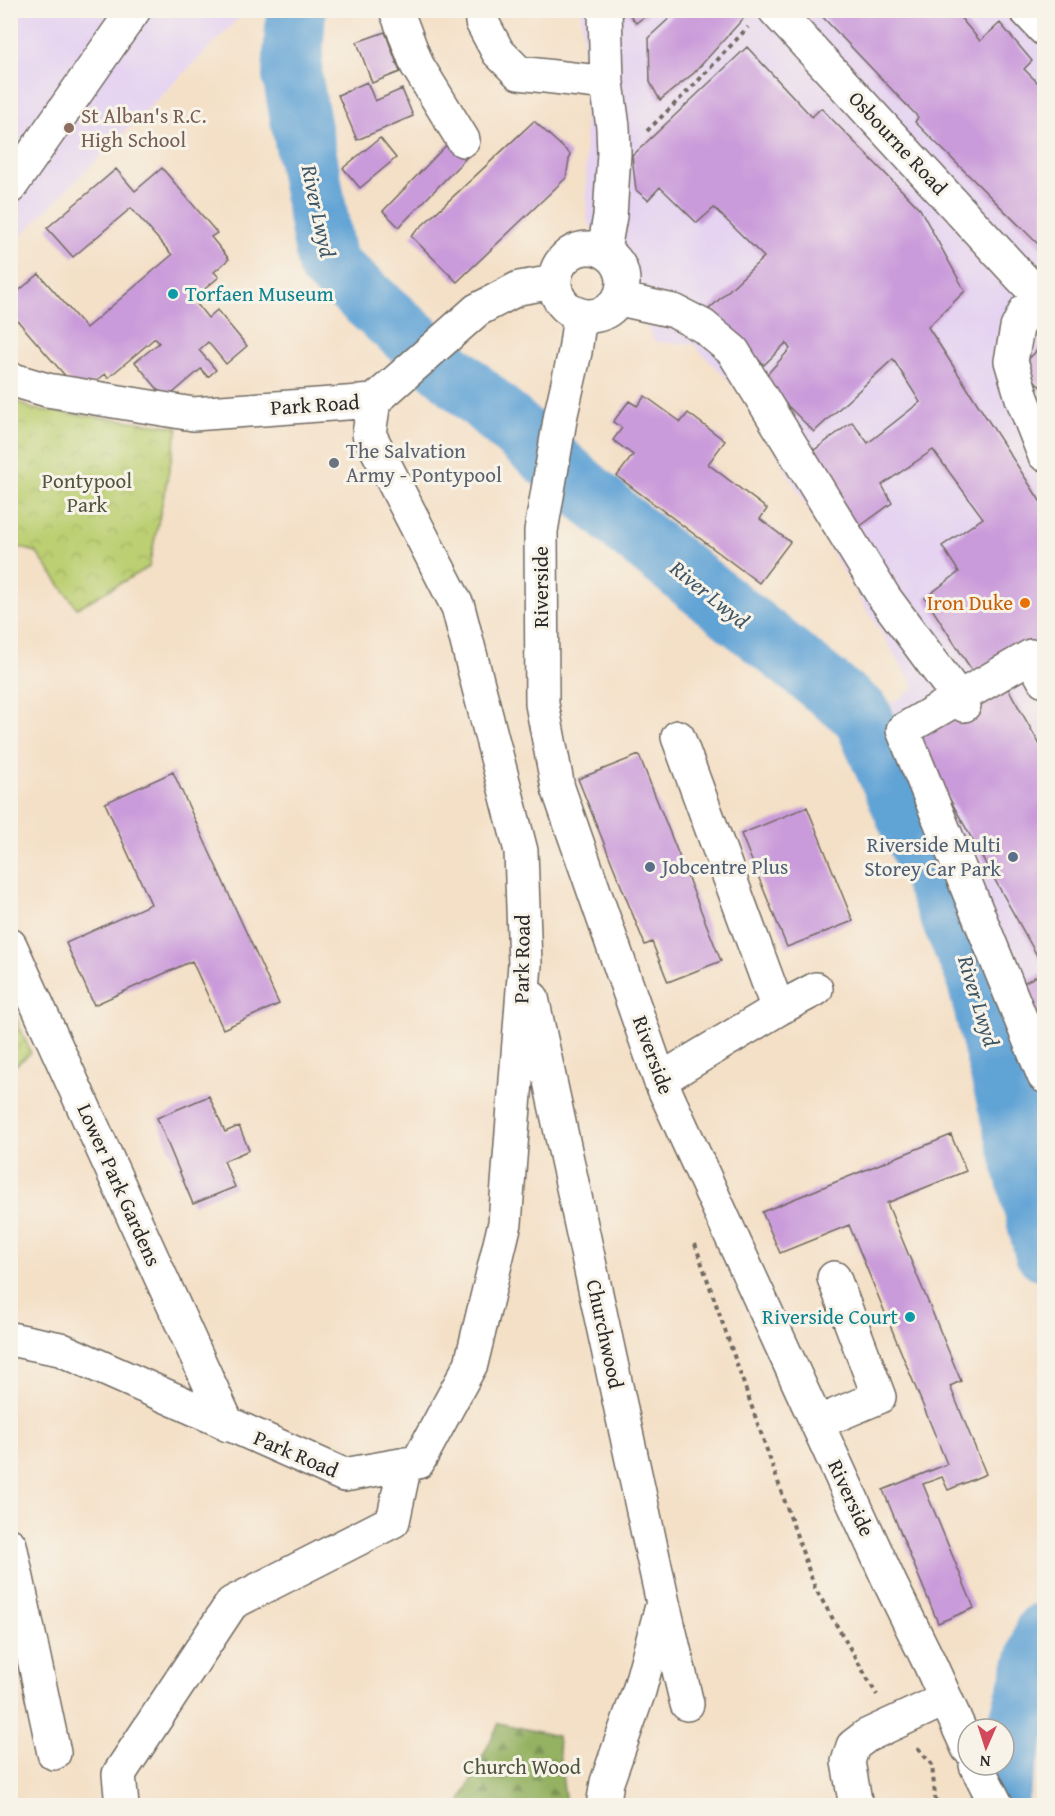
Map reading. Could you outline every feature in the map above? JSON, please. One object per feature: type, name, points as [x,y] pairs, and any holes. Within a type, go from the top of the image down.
[{"type":"street","points":[[10,187],[134,10]]},
{"type":"street","points":[[396,10],[417,65],[463,140]]},
{"type":"street","points":[[481,10],[482,22],[498,52],[519,73],[607,83]]},
{"type":"street","points":[[604,250],[610,216],[614,153],[607,83],[605,10]]},
{"type":"street","points":[[1026,10],[1044,28]]},
{"type":"street","name":"Osbourne Road","points":[[762,18],[1035,291]]},
{"type":"street","points":[[593,247],[604,250],[613,257],[620,267],[623,288],[612,308],[602,314],[591,316],[570,311],[556,293],[554,282],[561,260],[570,252],[593,247]]},
{"type":"street","points":[[382,394],[477,310],[519,288],[554,282]]},
{"type":"street","points":[[1035,291],[1017,328],[1011,361],[1022,398],[1044,454]]},
{"type":"street","points":[[619,299],[674,311],[703,326],[733,351],[884,597],[961,701]]},
{"type":"street","name":"Riverside","points":[[580,315],[541,531],[542,704],[558,788],[660,1080],[956,1721]]},
{"type":"street","name":"Park Road","points":[[10,379],[47,390],[193,414],[382,394],[369,434],[458,607],[521,851],[525,964],[505,1223],[471,1364],[418,1462],[344,1475],[60,1349],[10,1339]]},
{"type":"street","points":[[1044,680],[1031,656],[961,701],[903,730],[1044,1076]]},
{"type":"street","points":[[678,737],[778,1009]]},
{"type":"street","name":"Lower Park Gardens","points":[[10,945],[228,1425]]},
{"type":"street","name":"Churchwood","points":[[525,964],[663,1603],[687,1704]]},
{"type":"street","points":[[660,1080],[778,1009],[816,989]]},
{"type":"street","points":[[817,1423],[879,1397],[834,1278]]},
{"type":"street","points":[[122,1806],[119,1774],[232,1604],[393,1521],[405,1464]]},
{"type":"street","points":[[10,1545],[54,1753]]},
{"type":"street","points":[[603,1806],[607,1782],[639,1691],[663,1603]]},
{"type":"street","points":[[856,1806],[848,1762],[853,1746],[866,1736],[946,1699]]},
{"type":"street","points":[[982,1777],[997,1806]]},
{"type":"path","points":[[614,153],[635,142],[762,18]]},
{"type":"path","points":[[695,1243],[815,1588],[884,1706],[932,1765],[936,1806]]},
{"type":"shaded area","name":"St Alban's R.C. High School","points":[[11,11],[246,11],[11,246]]},
{"type":"shaded area","points":[[581,11],[1044,11],[1044,1080],[996,1015],[891,704],[915,688],[834,556],[746,398],[693,344],[655,342],[587,220],[584,48]]},
{"type":"green space","name":"Pontypool Park","points":[[10,398],[32,409],[178,427],[149,567],[77,608],[36,552],[11,545]]},
{"type":"green space","points":[[11,1007],[31,1053],[10,1069]]},
{"type":"green space","name":"Church Wood","points":[[499,1723],[557,1736],[566,1805],[459,1805]]},
{"type":"building","points":[[626,10],[653,10],[636,23]]},
{"type":"building","points":[[670,10],[751,10],[694,73],[660,100],[650,82],[649,37],[674,14]]},
{"type":"building","points":[[816,10],[954,10],[980,41],[1000,23],[1032,61],[1024,69],[1044,89],[1044,250],[915,122],[918,117]]},
{"type":"building","points":[[385,32],[400,72],[372,83],[357,42]]},
{"type":"building","points":[[747,47],[812,117],[821,108],[920,209],[965,291],[928,327],[1044,507],[1044,638],[973,672],[925,598],[959,572],[942,546],[983,518],[933,450],[882,485],[892,503],[852,532],[805,457],[852,422],[868,443],[920,402],[893,359],[814,432],[762,380],[790,349],[786,343],[764,365],[708,310],[764,257],[714,208],[697,223],[660,187],[648,200],[636,190],[632,156]]},
{"type":"building","points":[[367,82],[375,101],[402,89],[413,116],[357,140],[338,95]]},
{"type":"building","points":[[534,121],[570,154],[566,178],[457,282],[411,236]]},
{"type":"building","points":[[454,137],[471,153],[399,227],[383,211]]},
{"type":"building","points":[[380,138],[396,158],[360,188],[343,168]]},
{"type":"building","points":[[162,168],[217,233],[211,237],[229,259],[214,272],[219,277],[193,299],[208,318],[217,310],[247,346],[226,364],[208,342],[199,350],[216,370],[208,377],[201,369],[166,399],[135,362],[159,343],[155,338],[108,378],[105,374],[81,394],[10,312],[10,298],[39,274],[86,328],[172,255],[131,208],[73,257],[47,228],[116,169],[135,191]]},
{"type":"building","points":[[1044,343],[1044,391],[1022,366]]},
{"type":"building","points":[[645,396],[681,422],[688,413],[725,441],[708,464],[767,509],[760,519],[790,542],[759,583],[617,476],[633,455],[613,440],[622,428],[613,422],[629,401],[637,406]]},
{"type":"building","name":"Riverside Multi Storey Car Park","points":[[1005,683],[1040,745],[1044,743],[1044,968],[913,733]]},
{"type":"building","points":[[639,755],[721,961],[668,982],[652,942],[645,945],[578,779]]},
{"type":"building","points":[[173,772],[279,1004],[223,1029],[192,961],[94,1005],[66,943],[151,904],[105,803]]},
{"type":"building","points":[[807,807],[853,921],[787,947],[741,834]]},
{"type":"building","points":[[1044,972],[1044,1039],[1016,987]]},
{"type":"building","points":[[209,1096],[225,1132],[239,1126],[249,1150],[224,1161],[235,1187],[193,1204],[157,1118]]},
{"type":"building","name":"Riverside Court","points":[[951,1135],[966,1171],[887,1203],[961,1381],[950,1386],[986,1474],[948,1490],[942,1477],[923,1484],[974,1608],[938,1623],[883,1490],[947,1464],[849,1225],[780,1253],[762,1212]]},
{"type":"waterway","name":"River Lwyd","points":[[296,10],[292,75],[327,264],[634,533],[862,715],[975,974],[1044,1251]]},
{"type":"waterway","name":"River Lwyd","points":[[995,1806],[1044,1632]]},
{"type":"place","name":"St Alban's R.C. High School","points":[[69,128]]},
{"type":"place","name":"Torfaen Museum","points":[[173,294]]},
{"type":"place","name":"The Salvation Army - Pontypool","points":[[334,463]]},
{"type":"place","name":"Iron Duke","points":[[1025,603]]},
{"type":"place","name":"Riverside Multi Storey Car Park","points":[[1013,857]]},
{"type":"place","name":"Jobcentre Plus","points":[[650,867]]},
{"type":"place","name":"Riverside Court","points":[[910,1317]]}]
